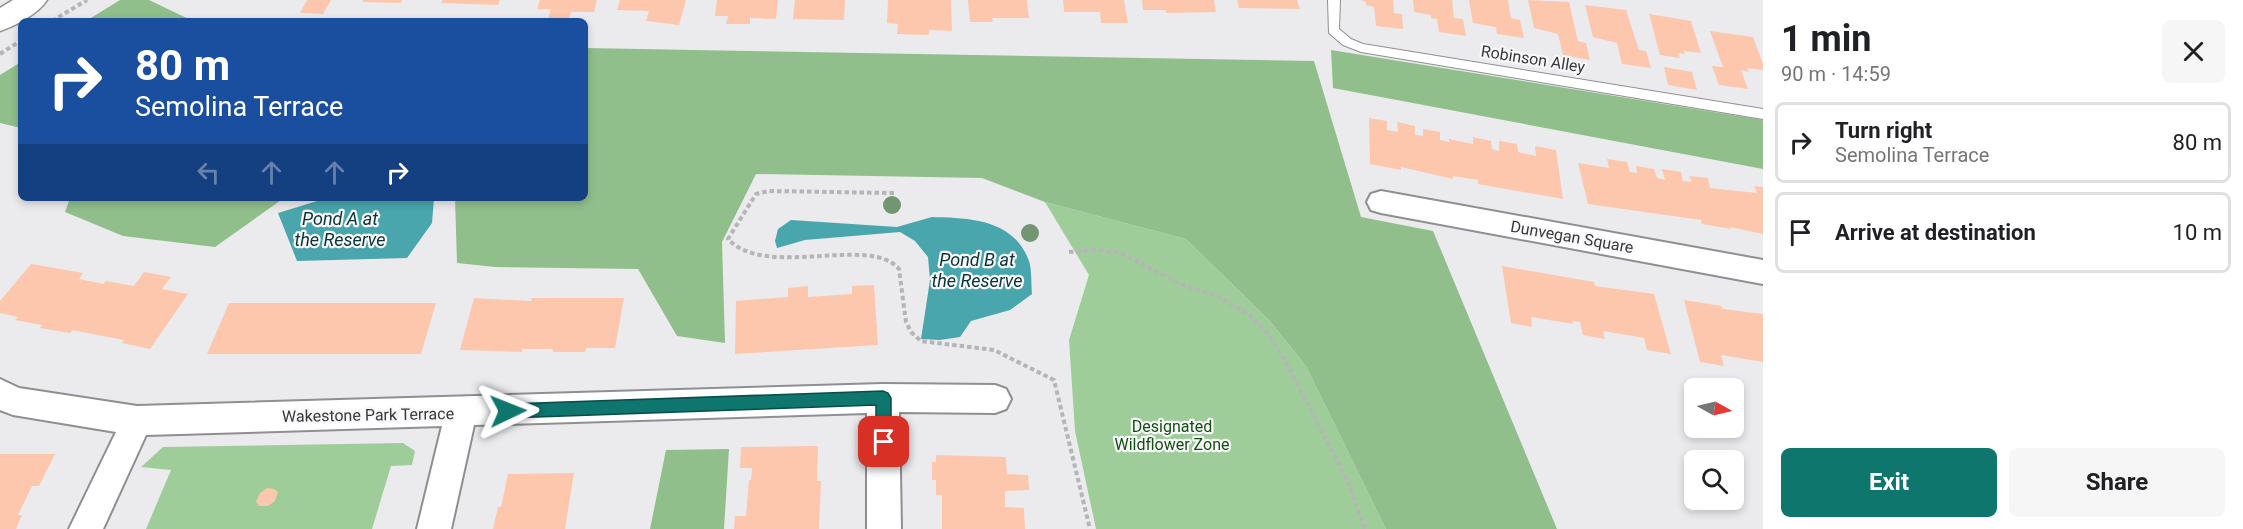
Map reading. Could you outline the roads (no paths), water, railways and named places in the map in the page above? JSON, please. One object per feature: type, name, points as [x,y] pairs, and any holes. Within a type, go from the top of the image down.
[{"type":"main road","points":[[0,21],[33,0]]},
{"type":"street","name":"Dunvegan Square","points":[[1381,202],[1763,272]]},
{"type":"street","name":"Wakestone Park Terrace","points":[[0,393],[13,400],[137,421],[883,398],[995,399]]},
{"type":"street","points":[[883,398],[884,529]]},
{"type":"street","points":[[434,529],[461,412]]},
{"type":"street","points":[[86,529],[137,421]]},
{"type":"lane","name":"Robinson Alley","points":[[1334,0],[1333,30],[1347,42],[1361,48],[1763,114]]},
{"type":"water","name":"Pond A at the Reserve","points":[[317,201],[434,201],[432,223],[407,258],[297,261],[278,213]]},
{"type":"water","name":"Pond B at the Reserve","points":[[932,217],[975,220],[1001,229],[1013,237],[1022,247],[1029,261],[1032,294],[1010,310],[971,321],[960,337],[940,340],[921,339],[930,280],[928,257],[915,241],[900,232],[805,240],[777,248],[775,241],[778,229],[791,220],[897,227]]},
{"type":"park label","name":"Designated Wildflower Zone","points":[[1172,435]]}]
